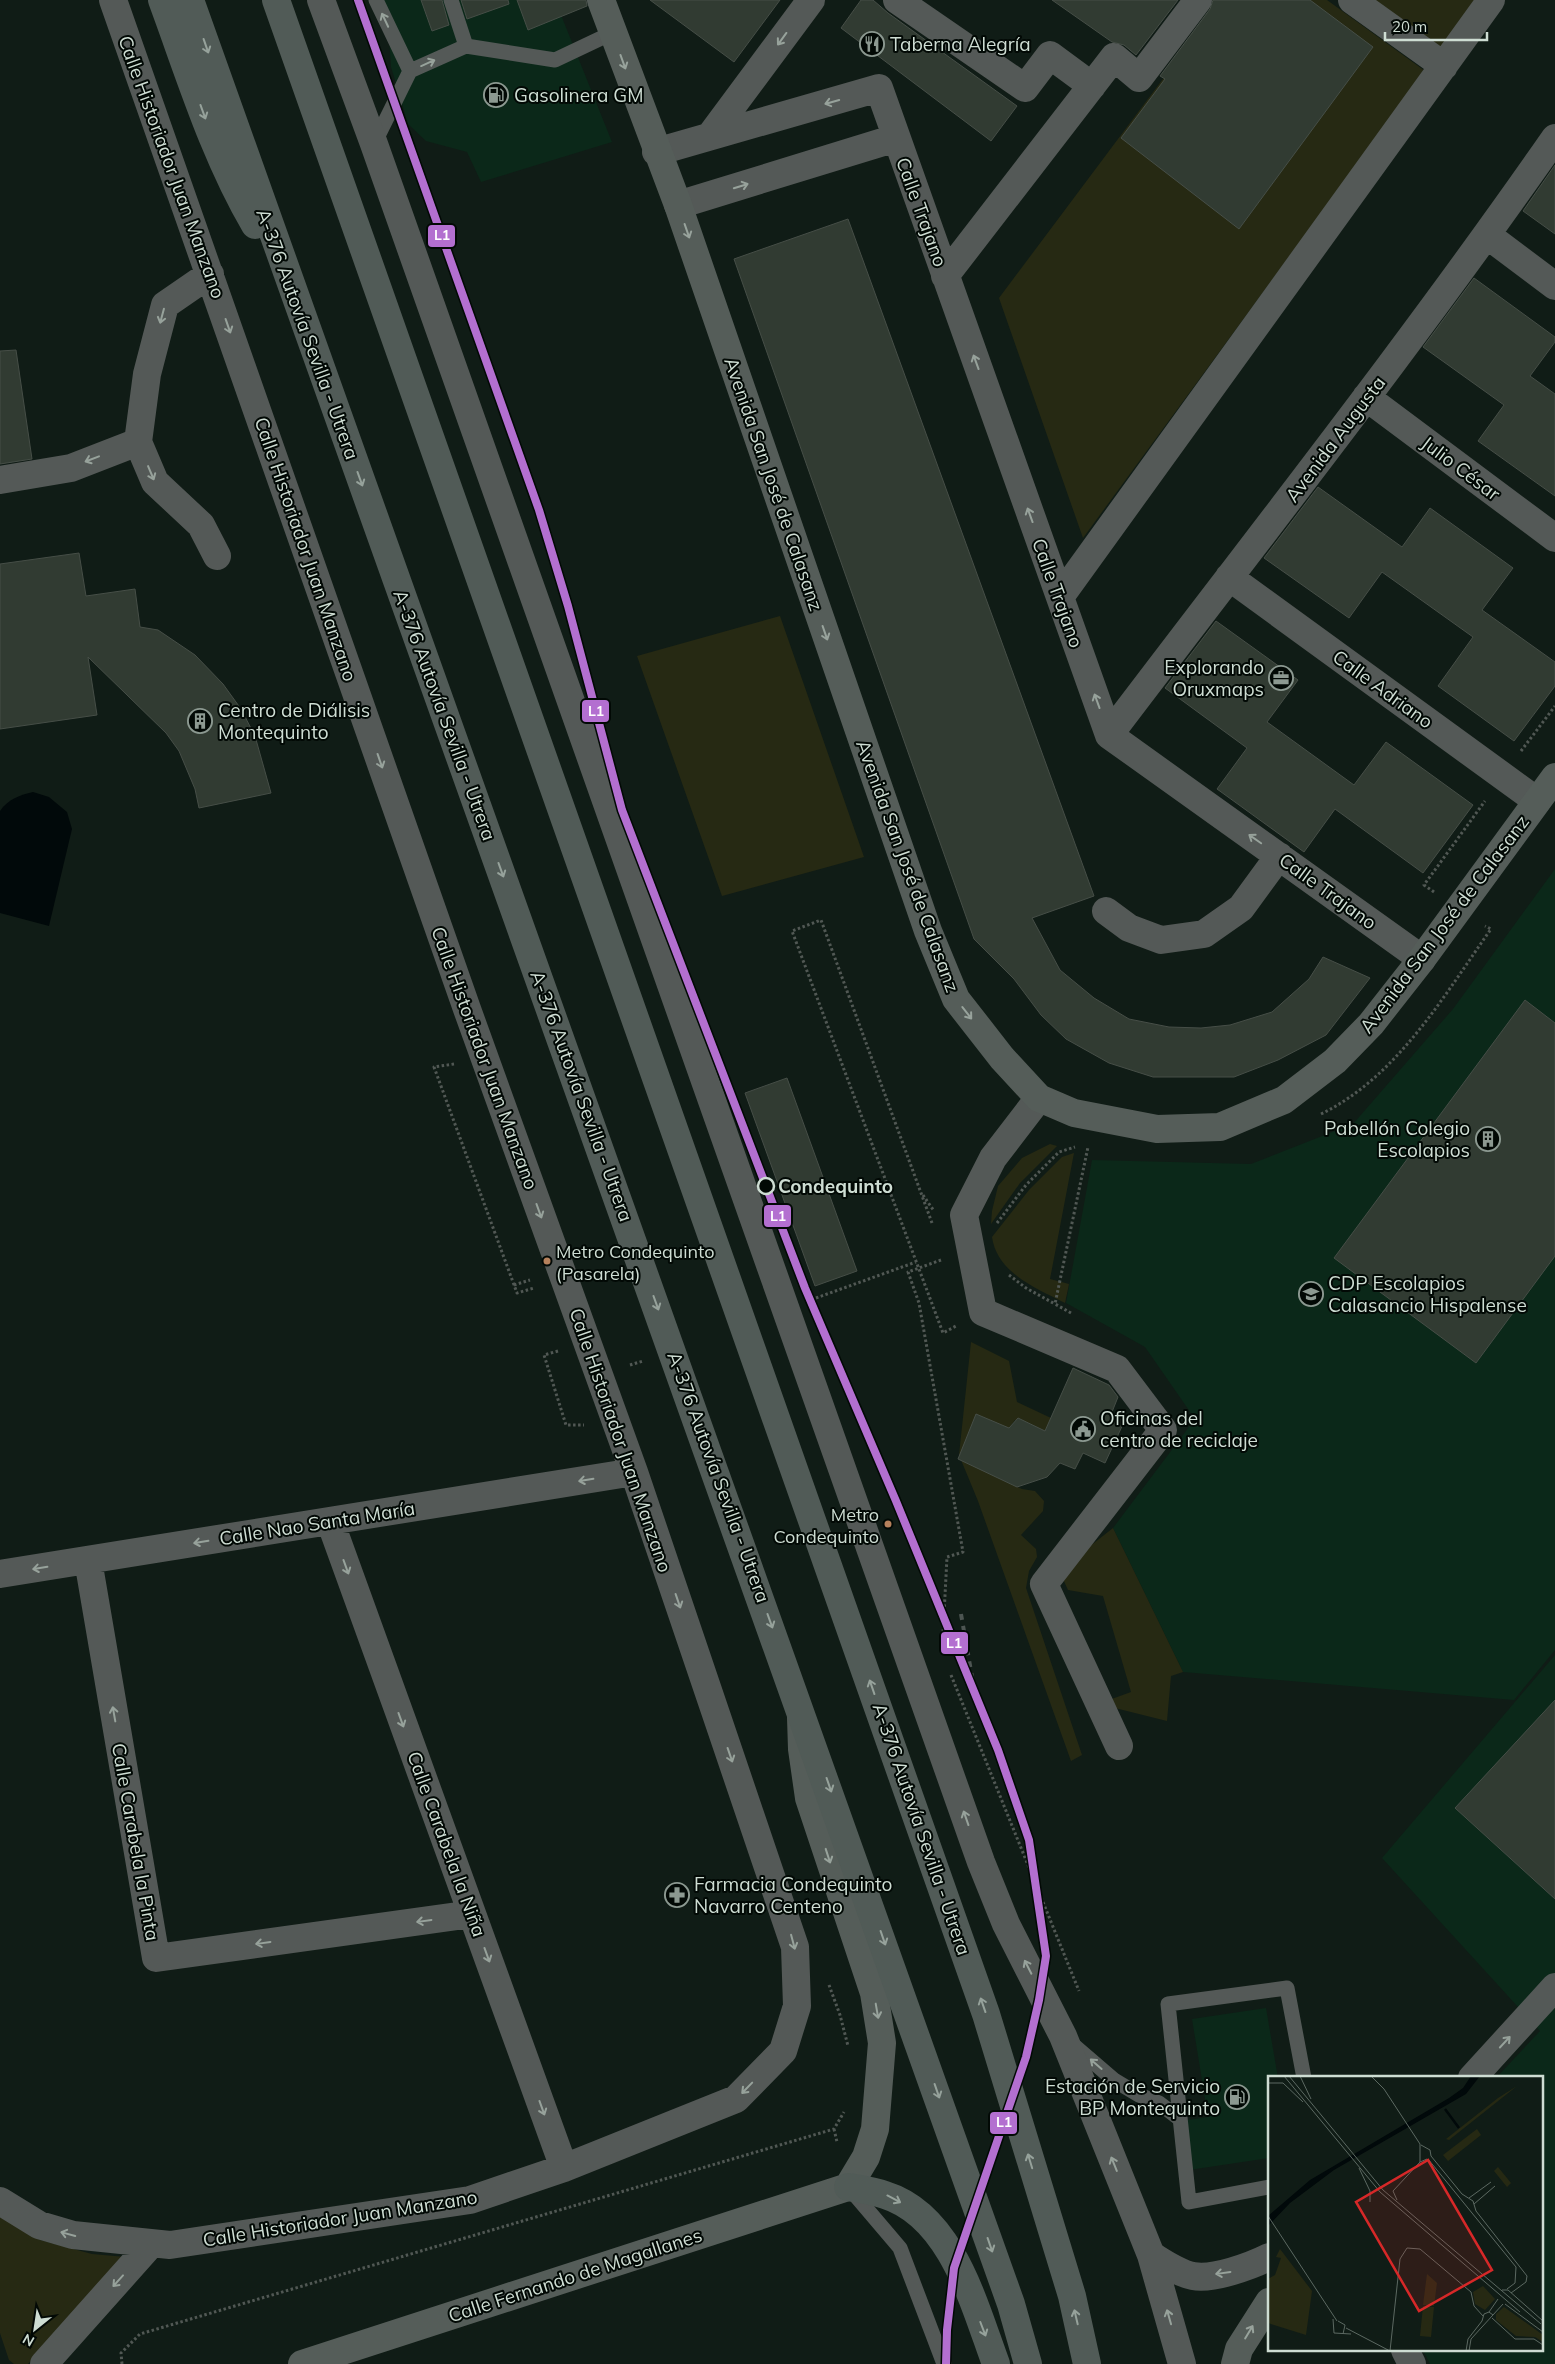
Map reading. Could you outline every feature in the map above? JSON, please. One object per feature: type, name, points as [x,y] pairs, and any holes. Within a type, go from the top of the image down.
[{"type":"main road","points":[[162,0],[226,171],[290,284]]},
{"type":"main road","name":"A-376 Autovía Sevilla - Utrera","points":[[190,0],[290,284],[801,1706],[1008,2294],[1028,2364]]},
{"type":"main road","name":"A-376 Autovía Sevilla - Utrera","points":[[276,0],[986,2014],[1072,2296],[1088,2364]]},
{"type":"main road","points":[[848,2186],[886,2195],[913,2209],[934,2227],[950,2249],[996,2364]]},
{"type":"street","name":"Calle Historiador Juan Manzano","points":[[0,2202],[39,2225],[73,2235],[170,2245],[470,2200],[564,2168],[736,2099],[783,2051],[797,2006],[795,1947],[697,1639],[634,1472],[467,1009],[113,0]]},
{"type":"street","points":[[321,0],[374,144],[981,1862],[1006,1924],[1064,2036],[1151,2255],[1182,2364]]},
{"type":"street","name":"Avenida San José de Calasanz","points":[[601,0],[656,152],[678,206],[928,931],[956,999],[1002,1058],[1039,1098],[1074,1113],[1157,1129],[1220,1127],[1284,1100],[1334,1061],[1371,1024],[1422,959],[1555,776]]},
{"type":"street","points":[[656,152],[710,136],[811,0]]},
{"type":"street","points":[[897,0],[1025,88],[1050,55],[1092,86]]},
{"type":"street","points":[[945,276],[1114,58],[1139,78],[1198,0]]},
{"type":"street","points":[[1352,0],[1444,66]]},
{"type":"street","points":[[1060,597],[1492,0]]},
{"type":"street","name":"Calle Trajano","points":[[710,136],[878,88],[1109,735],[1422,959]]},
{"type":"street","points":[[678,206],[896,138]]},
{"type":"street","name":"Avenida Augusta","points":[[1109,735],[1366,397],[1487,235],[1555,138]]},
{"type":"street","points":[[1487,235],[1555,286]]},
{"type":"street","points":[[210,274],[165,305],[147,374],[138,442],[155,482],[202,525],[217,556]]},
{"type":"street","name":"Julio César","points":[[1366,397],[1555,538]]},
{"type":"street","points":[[0,480],[71,468],[138,442]]},
{"type":"street","name":"Calle Adriano","points":[[1229,577],[1536,801]]},
{"type":"street","points":[[1106,911],[1129,928],[1161,940],[1204,934],[1242,908],[1279,856]]},
{"type":"street","points":[[1039,1098],[993,1158],[964,1215],[983,1312],[1117,1369],[1162,1430],[1044,1584],[1119,1746]]},
{"type":"street","name":"Calle Nao Santa María","points":[[0,1574],[634,1472]]},
{"type":"street","name":"Calle Carabela la Niña","points":[[330,1521],[564,2168]]},
{"type":"street","name":"Calle Carabela la Pinta","points":[[88,1560],[156,1958],[472,1914]]},
{"type":"street","points":[[801,1706],[802,1749],[809,1798],[874,1993],[882,2043],[875,2129],[866,2158],[848,2186]]},
{"type":"street","points":[[1474,2076],[1555,1987]]},
{"type":"street","name":"Calle Fernando de Magallanes","points":[[302,2364],[848,2186]]},
{"type":"street","points":[[44,2364],[151,2244]]},
{"type":"street","points":[[1151,2255],[1176,2270],[1194,2276],[1231,2272],[1268,2256]]},
{"type":"street","points":[[1235,2364],[1239,2349],[1268,2304]]},
{"type":"street","points":[[1406,2352],[1412,2364]]},
{"type":"lane","points":[[376,0],[410,71]]},
{"type":"lane","points":[[451,0],[466,46]]},
{"type":"lane","points":[[374,144],[410,71],[466,46],[555,60],[612,33]]},
{"type":"lane","points":[[1268,2186],[1188,2202],[1168,2004],[1287,1988],[1304,2076]]},
{"type":"lane","points":[[1064,2036],[1114,2080],[1139,2095],[1158,2103],[1180,2119]]},
{"type":"lane","points":[[848,2186],[900,2248],[944,2364]]},
{"type":"path","points":[[1318,1116],[1344,1103],[1412,1040],[1491,929],[1424,885],[1555,706]]},
{"type":"path","points":[[932,1224],[821,920],[792,931],[943,1333],[960,1324]]},
{"type":"path","points":[[458,1063],[434,1067],[517,1293],[564,1278]]},
{"type":"path","points":[[946,1661],[942,1652],[947,1557],[963,1552],[920,1303],[908,1272],[971,1249],[988,1236],[1026,1185],[1060,1152],[1089,1143],[1054,1304]]},
{"type":"path","points":[[920,1191],[935,1214]]},
{"type":"path","points":[[971,1249],[991,1251],[999,1268],[1026,1288],[1078,1316]]},
{"type":"path","points":[[544,1355],[566,1425],[587,1425],[584,1417]]},
{"type":"path","points":[[949,1670],[1081,1997]]},
{"type":"path","points":[[826,1977],[840,2015],[848,2047]]},
{"type":"path","points":[[122,2364],[121,2353],[140,2334],[834,2129],[848,2104]]},
{"type":"shaded area","name":"Gasolinera GM","points":[[376,0],[555,0],[612,142],[481,182],[467,152],[426,141],[408,124],[391,67],[389,37]]},
{"type":"shaded area","points":[[1222,0],[1327,0],[1425,71],[1083,538],[999,298]]},
{"type":"shaded area","points":[[1370,0],[1478,0],[1441,52]]},
{"type":"shaded area","points":[[780,616],[864,857],[722,896],[637,656]]},
{"type":"shaded area","points":[[33,792],[49,797],[67,812],[72,829],[49,926],[0,913],[0,811],[15,798]]},
{"type":"shaded area","name":"CDP Escolapios Calasancio Hispalense","points":[[1555,869],[1555,1650],[1514,1700],[1183,1672],[1113,1528],[1195,1419],[1145,1347],[1066,1303],[1092,1160],[1251,1164],[1353,1124],[1453,1009]]},
{"type":"shaded area","points":[[1050,1144],[1057,1146],[1020,1183],[991,1224],[998,1186],[1022,1158]]},
{"type":"shaded area","points":[[1074,1153],[1050,1279],[1069,1284],[1065,1303],[1030,1285],[1010,1270],[995,1250],[992,1237],[1029,1190],[1062,1157]]},
{"type":"shaded area","points":[[971,1342],[1009,1361],[1017,1402],[1051,1418],[1045,1431],[1024,1421],[1015,1420],[1009,1428],[996,1477],[1022,1489],[1035,1491],[1044,1501],[1043,1511],[1021,1535],[1036,1549],[1037,1557],[1029,1571],[1026,1588],[1082,1755],[1071,1761],[978,1501],[959,1455]]},
{"type":"shaded area","points":[[1113,1528],[1183,1672],[1171,1676],[1167,1721],[1111,1707],[1109,1700],[1131,1692],[1103,1596],[1068,1590],[1063,1579],[1066,1565]]},
{"type":"shaded area","points":[[1555,1655],[1555,2364],[1430,2364],[1424,2352],[1542,2352],[1542,2076],[1498,2076],[1540,2031],[1382,1858]]},
{"type":"shaded area","name":"Estación de Servicio BP Montequinto","points":[[1266,2008],[1278,2076],[1268,2076],[1268,2158],[1189,2170],[1181,2121],[1208,2117],[1192,2019]]},
{"type":"shaded area","points":[[0,2217],[40,2240],[92,2254],[126,2257],[28,2364],[14,2364],[9,2360],[0,2333]]},
{"type":"building","points":[[421,0],[442,0],[449,25],[432,31]]},
{"type":"building","points":[[461,0],[508,0],[509,4],[467,19]]},
{"type":"building","points":[[517,0],[586,0],[587,6],[528,30]]},
{"type":"building","points":[[650,0],[780,0],[734,62]]},
{"type":"building","points":[[861,0],[873,0],[888,13],[1017,106],[991,141],[841,28]]},
{"type":"building","points":[[1052,0],[1178,0],[1136,55],[1124,45],[1112,42]]},
{"type":"building","points":[[1213,0],[1310,0],[1373,47],[1239,229],[1121,138],[1165,79],[1160,76],[1210,9]]},
{"type":"building","points":[[1555,165],[1555,234],[1523,211]]},
{"type":"building","points":[[848,219],[1094,896],[1032,918],[1060,970],[1094,998],[1129,1019],[1169,1027],[1201,1028],[1230,1025],[1272,1012],[1309,979],[1323,957],[1370,978],[1326,1035],[1278,1060],[1234,1077],[1153,1077],[1109,1063],[1066,1039],[1041,1015],[1014,979],[974,939],[734,259]]},
{"type":"building","points":[[1474,278],[1555,337],[1555,342],[1530,376],[1555,394],[1555,496],[1478,441],[1504,405],[1423,347]]},
{"type":"building","points":[[16,350],[32,459],[0,464],[0,351]]},
{"type":"building","points":[[1318,487],[1402,547],[1430,508],[1513,568],[1482,610],[1555,662],[1555,686],[1514,741],[1438,686],[1473,637],[1382,572],[1349,618],[1264,558]]},
{"type":"building","points":[[79,553],[86,596],[135,589],[140,627],[158,630],[195,655],[223,684],[241,709],[255,736],[271,793],[199,808],[195,789],[179,751],[166,733],[88,657],[97,715],[0,729],[0,564]]},
{"type":"building","points":[[1216,621],[1298,680],[1267,722],[1354,785],[1386,742],[1473,805],[1423,873],[1335,809],[1304,852],[1217,789],[1247,748],[1165,688]]},
{"type":"building","name":"Pabellón Colegio Escolapios","points":[[1525,1000],[1555,1023],[1555,1256],[1476,1363],[1334,1258]]},
{"type":"building","points":[[787,1078],[857,1271],[815,1286],[745,1093]]},
{"type":"building","name":"Oficinas del centro de reciclaje","points":[[1073,1368],[1109,1385],[1118,1397],[1112,1412],[1124,1422],[1105,1463],[1083,1453],[1075,1469],[1060,1463],[1047,1477],[1017,1487],[958,1459],[976,1414],[1009,1428],[1018,1418],[1045,1431]]},
{"type":"building","points":[[1555,1700],[1555,1899],[1455,1808]]},
{"type":"railway","points":[[961,1614],[975,1694]]},
{"type":"transit line","name":"L1","points":[[358,0],[539,510],[568,606],[622,810],[805,1288],[896,1501],[998,1750],[1029,1840],[1046,1956],[1039,2000],[1026,2057],[954,2268],[947,2330],[946,2364]]},
{"type":"place","name":"Taberna Alegría","points":[[872,44]]},
{"type":"place","name":"Gasolinera GM","points":[[496,95]]},
{"type":"place","name":"Explorando Oruxmaps","points":[[1281,678]]},
{"type":"place","name":"Centro de Diálisis Montequinto","points":[[200,721]]},
{"type":"place","name":"Pabellón Colegio Escolapios","points":[[1488,1139]]},
{"type":"place","name":"Condequinto","points":[[766,1186]]},
{"type":"place","name":"Metro Condequinto (Pasarela)","points":[[547,1261]]},
{"type":"place","name":"CDP Escolapios Calasancio Hispalense","points":[[1311,1294]]},
{"type":"place","name":"Oficinas del centro de reciclaje","points":[[1083,1429]]},
{"type":"place","name":"Metro Condequinto","points":[[888,1524]]},
{"type":"place","name":"Farmacia Condequinto Navarro Centeno","points":[[677,1895]]},
{"type":"place","name":"Estación de Servicio BP Montequinto","points":[[1237,2097]]}]
